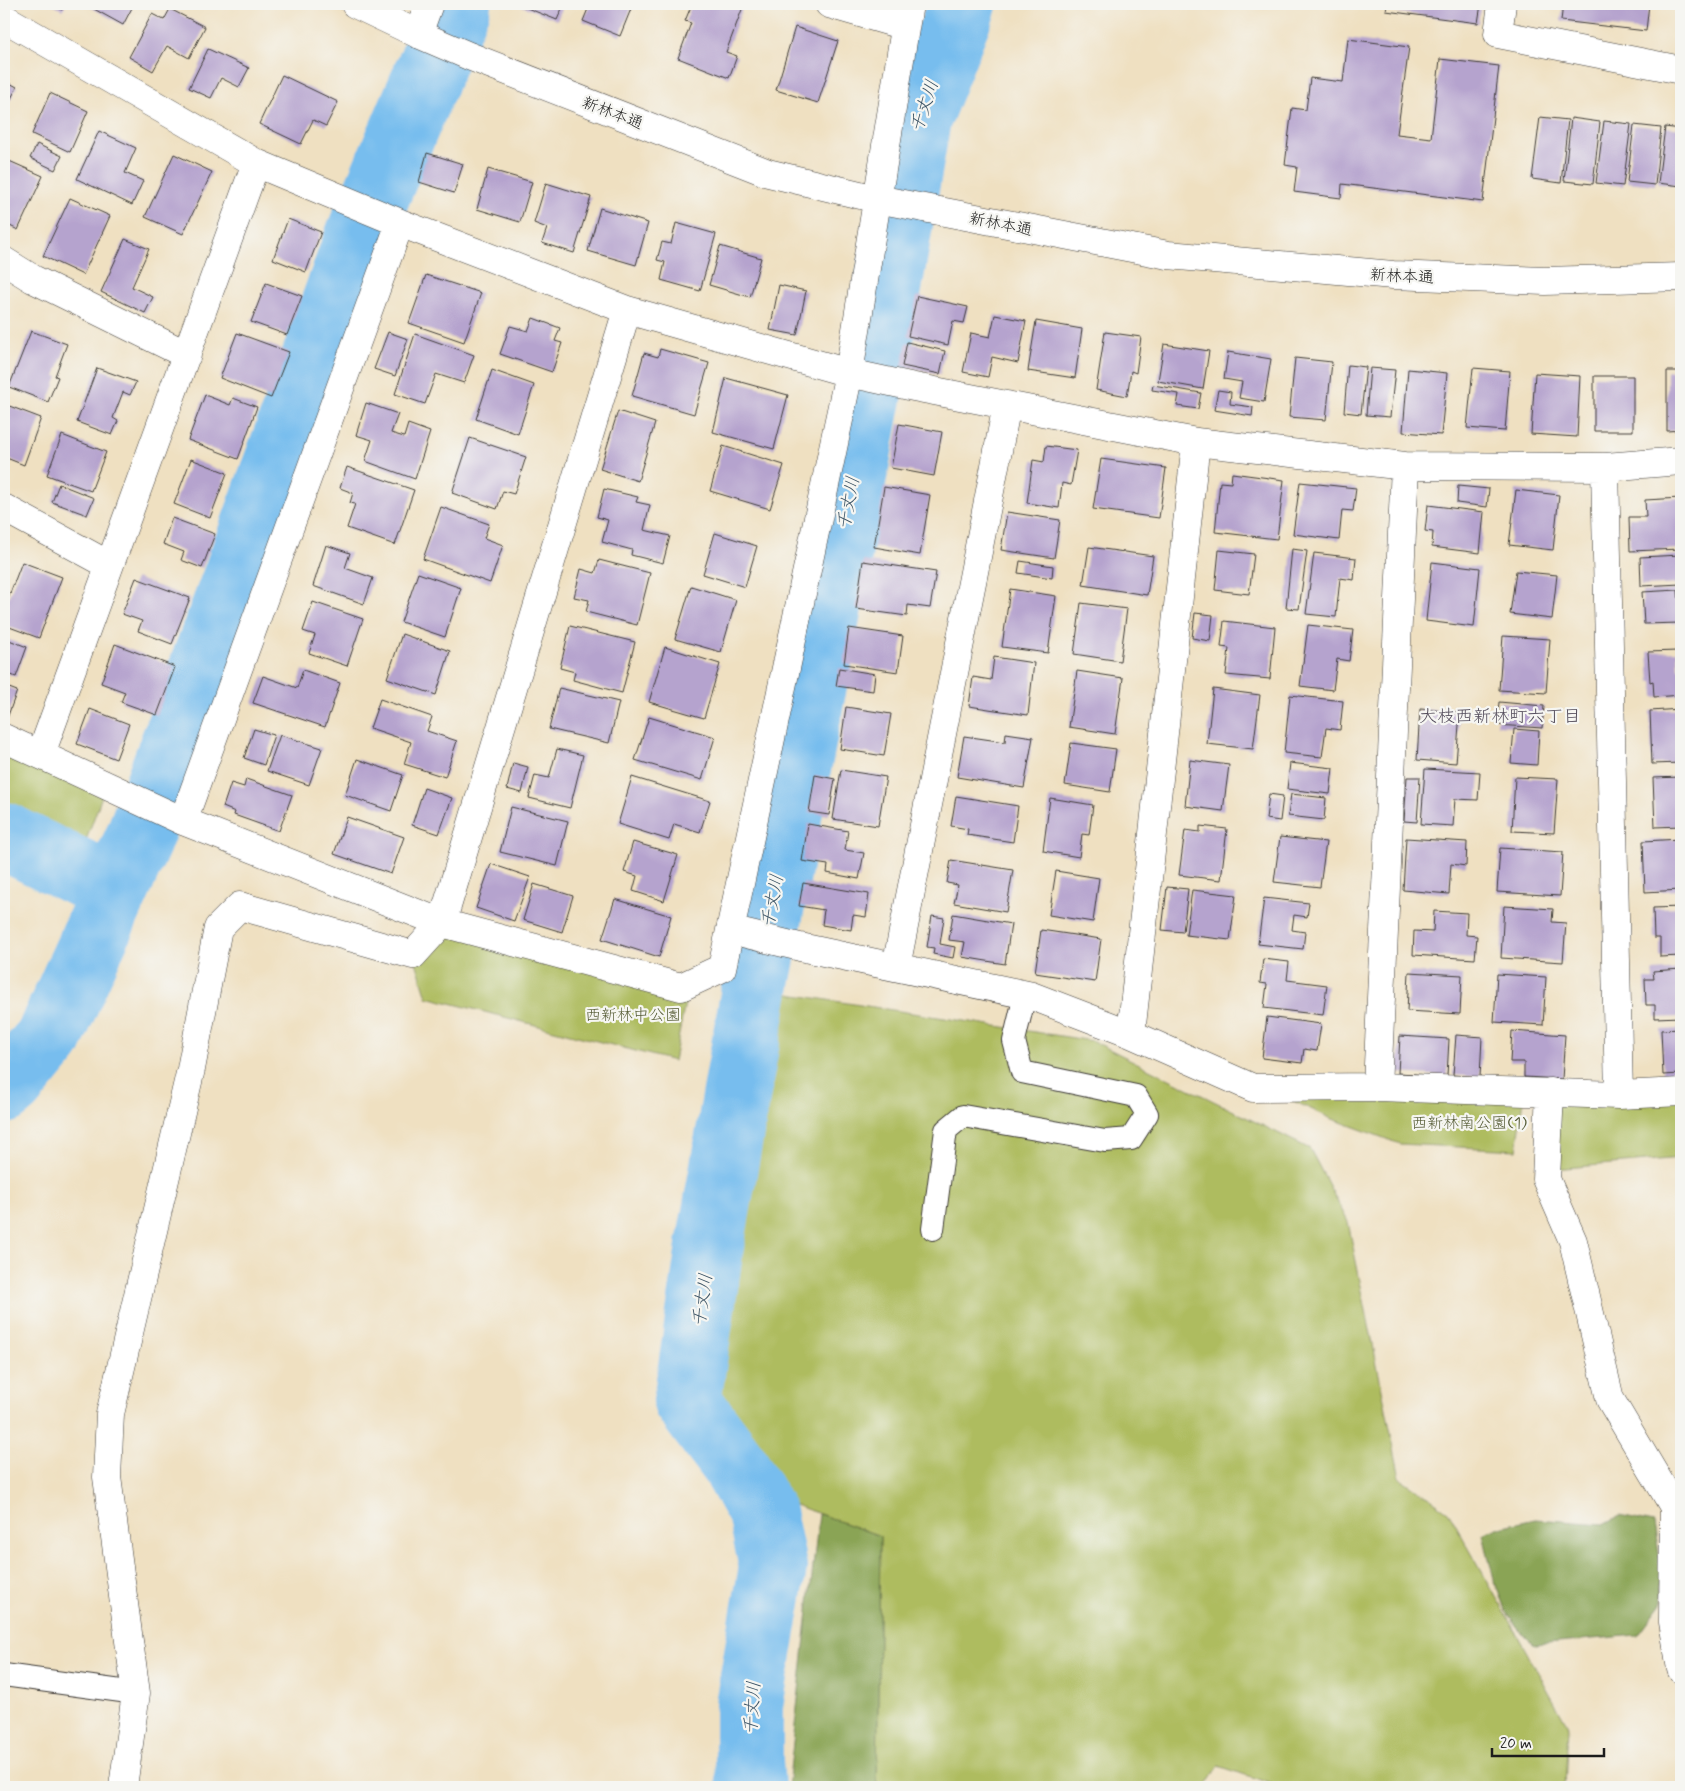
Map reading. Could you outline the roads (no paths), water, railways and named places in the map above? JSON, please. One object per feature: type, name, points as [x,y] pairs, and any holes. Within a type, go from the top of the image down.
[{"type":"street","name":"新林本通","points":[[355,4],[469,56],[768,173],[877,199],[1168,255],[1374,274],[1545,281],[1681,277]]},
{"type":"street","points":[[418,34],[429,4]]},
{"type":"street","points":[[4,738],[183,821],[442,923],[681,987],[722,968],[849,373],[907,15],[828,4]]},
{"type":"street","points":[[1502,4],[1498,34],[1681,70]]},
{"type":"street","points":[[4,18],[256,163],[400,223],[627,310],[849,373],[914,388],[1196,442],[1405,466],[1605,467],[1681,461]]},
{"type":"street","points":[[40,754],[256,163]]},
{"type":"street","points":[[183,821],[400,223]]},
{"type":"street","points":[[4,261],[32,279],[186,355]]},
{"type":"street","points":[[123,1787],[136,1693],[107,1478],[110,1414],[191,1069],[218,928],[240,906],[413,955],[442,923],[627,310]]},
{"type":"street","points":[[896,967],[1007,405]]},
{"type":"street","points":[[1131,1034],[1196,442]]},
{"type":"street","points":[[1377,1087],[1405,466]]},
{"type":"street","points":[[1605,467],[1619,1095]]},
{"type":"street","points":[[4,508],[109,565]]},
{"type":"street","points":[[730,930],[800,947],[1025,995],[1131,1034],[1253,1088],[1377,1087],[1619,1095],[1681,1092]]},
{"type":"street","points":[[1550,1092],[1546,1179],[1574,1241],[1610,1399],[1674,1507],[1673,1622],[1681,1669]]},
{"type":"lane","points":[[933,1229],[946,1130],[963,1116],[1105,1141],[1131,1139],[1147,1114],[1136,1096],[1022,1072],[1014,1042],[1025,995]]},
{"type":"lane","points":[[4,1675],[136,1693]]},
{"type":"waterway","points":[[4,1090],[49,1038],[138,840],[234,584],[359,236],[457,4]]},
{"type":"waterway","name":"千丈川","points":[[751,1787],[749,1705],[773,1567],[762,1513],[736,1467],[687,1401],[710,1246],[755,989],[880,335],[917,119],[963,4]]},
{"type":"waterway","points":[[4,836],[115,890]]},
{"type":"district","name":"大枝西新林町六丁目","points":[[1500,716]]},
{"type":"park label","name":"西新林中公園","points":[[633,1014]]},
{"type":"park label","name":"西新林南公園(1)","points":[[1469,1122]]}]
